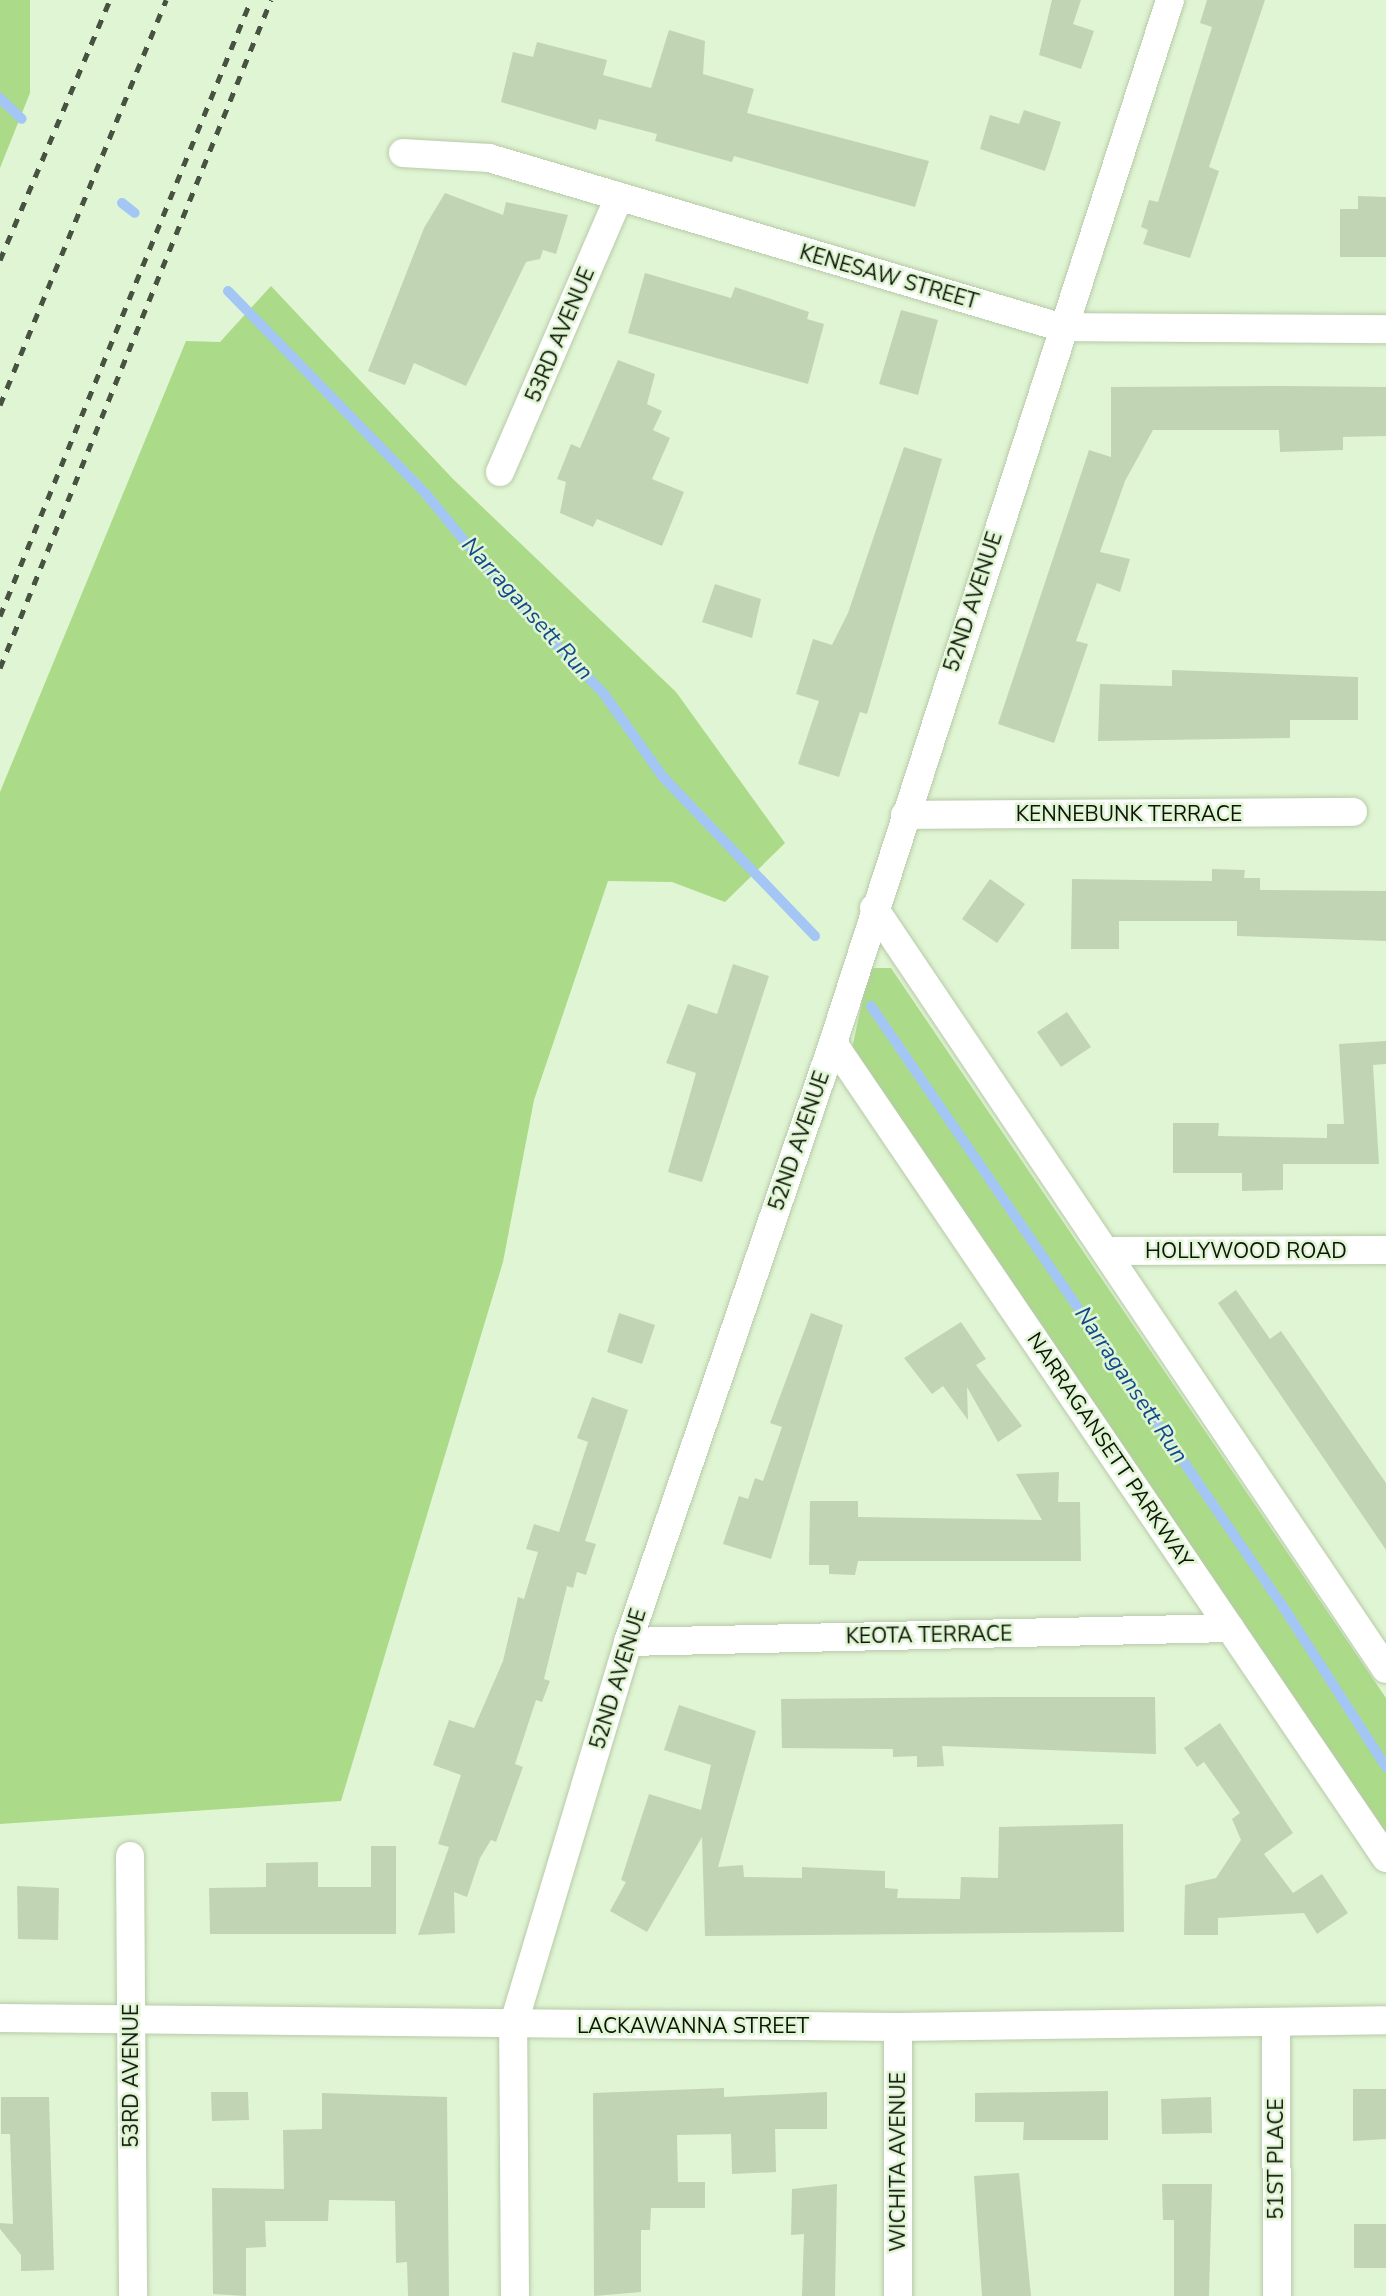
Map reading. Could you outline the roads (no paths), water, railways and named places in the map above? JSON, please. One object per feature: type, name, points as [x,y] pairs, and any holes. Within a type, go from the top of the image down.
[{"type":"street","name":"52ND AVENUE","points":[[515,2296],[513,2025],[628,1642],[833,1043],[1060,327],[1170,0]]},
{"type":"street","name":"KENESAW STREET","points":[[403,153],[489,158],[1060,327],[1386,329]]},
{"type":"street","name":"53RD AVENUE","points":[[500,472],[619,197]]},
{"type":"street","name":"KENNEBUNK TERRACE","points":[[905,815],[1353,812]]},
{"type":"street","points":[[874,908],[1386,1670]]},
{"type":"street","name":"NARRAGANSETT PARKWAY","points":[[833,1043],[1386,1858]]},
{"type":"street","name":"HOLLYWOOD ROAD","points":[[1105,1251],[1386,1250]]},
{"type":"street","name":"KEOTA TERRACE","points":[[628,1642],[1230,1628]]},
{"type":"street","name":"53RD AVENUE","points":[[130,1856],[133,2296]]},
{"type":"street","name":"LACKAWANNA STREET","points":[[0,2018],[898,2027],[1386,2020]]},
{"type":"street","name":"51ST PLACE","points":[[1276,2022],[1277,2296]]},
{"type":"street","name":"WICHITA AVENUE","points":[[898,2027],[898,2296]]},
{"type":"waterway","name":"Narragansett Run","points":[[0,98],[22,119]]},
{"type":"waterway","points":[[122,203],[135,213]]},
{"type":"waterway","name":"Narragansett Run","points":[[228,291],[426,494],[514,601],[604,694],[663,777],[815,936]]},
{"type":"waterway","name":"Narragansett Run","points":[[871,1006],[1284,1608],[1386,1767]]},
{"type":"railway","points":[[0,260],[110,0]]},
{"type":"railway","points":[[0,405],[166,0]]},
{"type":"railway","points":[[0,616],[251,0]]},
{"type":"railway","points":[[0,668],[271,0]]}]
